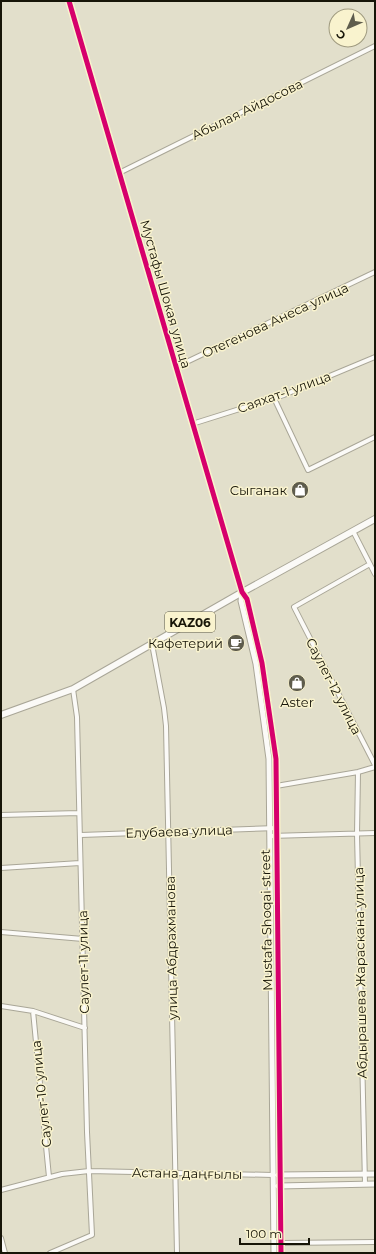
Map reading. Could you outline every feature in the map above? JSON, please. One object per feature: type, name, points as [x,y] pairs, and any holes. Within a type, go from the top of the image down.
[{"type":"main road","name":"KAZ06","points":[[1,715],[72,689],[242,592],[375,519]]},
{"type":"street","name":"Мустафы Шокая улица","points":[[69,1],[242,592]]},
{"type":"street","name":"Абылая Айдосова","points":[[119,173],[375,46]]},
{"type":"street","name":"Отегенова Анеса улица","points":[[176,367],[375,272]]},
{"type":"street","name":"Саяхат-1 улица","points":[[192,424],[274,398],[375,357]]},
{"type":"street","points":[[274,398],[308,470],[375,437]]},
{"type":"street","points":[[353,531],[375,574]]},
{"type":"street","name":"Саулет-12 улица","points":[[370,564],[294,607],[375,766]]},
{"type":"street","name":"Mustafa Shoqai street","points":[[242,592],[247,599],[262,663],[275,742],[281,1253]]},
{"type":"street","name":"Mustafa Shoqai street","points":[[242,592],[241,601],[256,664],[268,742],[274,1253]]},
{"type":"street","name":"улица Абдрахманова","points":[[152,644],[164,708],[169,830],[177,1253]]},
{"type":"street","name":"Саулет-11 улица","points":[[63,1248],[92,1235],[80,863],[81,835],[79,813],[77,717],[72,689]]},
{"type":"street","points":[[276,786],[358,772],[375,766]]},
{"type":"street","name":"Абдырашева Жараскана улица","points":[[358,772],[357,834],[365,1184]]},
{"type":"street","points":[[1,815],[79,813]]},
{"type":"street","name":"Елубаева улица","points":[[81,835],[169,830],[277,828]]},
{"type":"street","points":[[270,836],[375,833]]},
{"type":"street","points":[[1,868],[80,863]]},
{"type":"street","points":[[1,932],[83,939]]},
{"type":"street","points":[[1,1006],[33,1011],[85,1028]]},
{"type":"street","name":"Саулет-10 улица","points":[[33,1011],[49,1177]]},
{"type":"street","name":"Астана даңғылы","points":[[1,1190],[49,1177],[89,1171],[273,1175],[375,1174]]},
{"type":"street","points":[[273,1186],[375,1184]]},
{"type":"street","points":[[1,1238],[5,1253]]},
{"type":"street","points":[[281,1243],[375,1242]]},
{"type":"street","points":[[50,1253],[63,1248],[64,1253]]},
{"type":"cycle path","points":[[69,1],[242,592],[247,599],[262,663],[276,759],[281,1253]]},
{"type":"place","name":"Сыганак","points":[[300,490]]},
{"type":"place","name":"Кафетерий","points":[[236,643]]},
{"type":"place","name":"Aster","points":[[297,683]]}]
